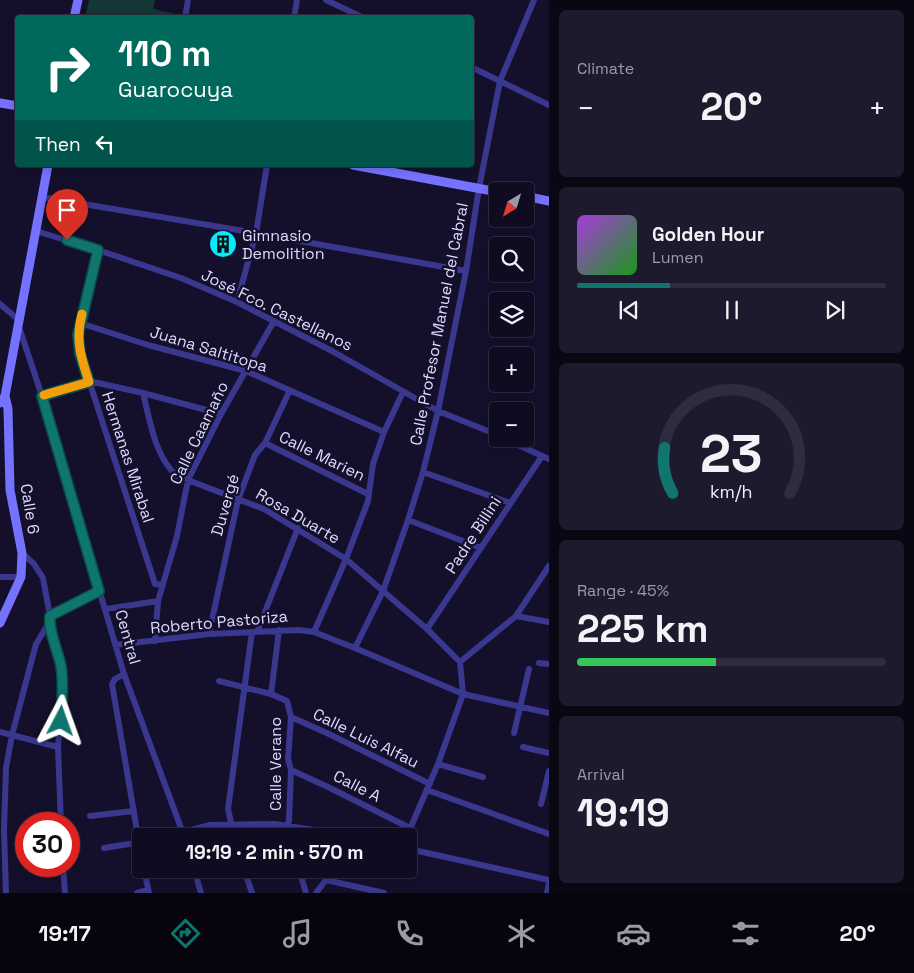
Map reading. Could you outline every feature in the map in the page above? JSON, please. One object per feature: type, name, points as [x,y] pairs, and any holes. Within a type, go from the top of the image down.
[{"type":"street","points":[[75,15],[78,0]]},
{"type":"street","points":[[186,15],[188,0]]},
{"type":"street","points":[[294,15],[297,0]]},
{"type":"street","points":[[326,0],[358,15]]},
{"type":"street","name":"Calle Profesor Manuel del Cabral","points":[[355,648],[383,591],[423,472],[438,411],[466,271],[479,188],[500,81],[534,0]]},
{"type":"street","points":[[474,68],[549,105]]},
{"type":"street","points":[[0,103],[15,106]]},
{"type":"street","name":"Calle 6","points":[[0,623],[21,577],[22,553],[10,490],[8,409],[3,400],[48,167]]},
{"type":"street","points":[[238,302],[256,233],[267,167]]},
{"type":"street","points":[[364,167],[489,190]]},
{"type":"street","points":[[42,197],[466,271]]},
{"type":"street","points":[[534,198],[549,201]]},
{"type":"street","name":"José Fco. Castellanos","points":[[36,231],[181,278],[238,302],[332,351],[438,411],[489,432]]},
{"type":"street","name":"Hermanas Mirabal","points":[[98,250],[78,335],[80,354],[155,584],[163,584]]},
{"type":"street","points":[[0,304],[19,324]]},
{"type":"street","name":"Calle Caamaño","points":[[155,641],[158,601],[178,536],[183,497],[188,480],[221,414],[274,321]]},
{"type":"street","name":"Central","points":[[19,324],[124,674],[181,828]]},
{"type":"street","name":"Juana Saltitopa","points":[[80,324],[148,345],[246,371],[384,432]]},
{"type":"street","points":[[42,396],[89,382],[143,393],[221,414]]},
{"type":"street","name":"Duvergé","points":[[208,634],[238,500],[255,455],[264,443],[290,390]]},
{"type":"street","points":[[314,632],[346,559],[368,501],[373,464],[384,432],[404,392]]},
{"type":"street","name":"Rosa Duarte","points":[[143,393],[164,461],[177,476],[264,509],[346,559],[428,629],[460,662]]},
{"type":"street","name":"Calle Marien","points":[[264,443],[368,494]]},
{"type":"street","points":[[522,447],[549,459]]},
{"type":"street","name":"Padre Billini","points":[[428,629],[542,456]]},
{"type":"street","points":[[423,472],[510,504]]},
{"type":"street","points":[[408,520],[481,548]]},
{"type":"street","points":[[231,828],[228,809],[244,686],[255,632],[298,528]]},
{"type":"street","points":[[22,553],[34,564],[44,578],[50,620],[57,649],[63,690],[58,747],[61,812]]},
{"type":"street","points":[[410,828],[438,764],[463,694],[460,662],[516,616],[549,566]]},
{"type":"street","points":[[0,577],[21,577]]},
{"type":"street","points":[[6,893],[2,883],[6,768],[12,735],[36,644],[50,620],[99,591]]},
{"type":"street","points":[[106,609],[158,601]]},
{"type":"street","points":[[516,616],[549,622]]},
{"type":"street","points":[[271,694],[279,630]]},
{"type":"street","name":"Roberto Pastoriza","points":[[115,644],[208,634],[279,630],[314,632],[463,694],[549,713]]},
{"type":"street","points":[[539,662],[549,664]]},
{"type":"street","points":[[514,733],[529,669]]},
{"type":"street","points":[[124,674],[115,679],[112,684],[137,828]]},
{"type":"street","name":"Calle Verano","points":[[219,681],[244,686],[286,700],[291,717],[288,756],[291,770],[289,821],[286,826]]},
{"type":"street","name":"Calle Luis Alfau","points":[[291,717],[329,734],[428,787],[549,834]]},
{"type":"street","points":[[0,732],[58,747]]},
{"type":"street","points":[[523,747],[549,754]]},
{"type":"street","points":[[438,764],[483,777]]},
{"type":"street","name":"Calle A","points":[[291,770],[410,828]]},
{"type":"street","points":[[541,804],[549,771]]},
{"type":"street","points":[[90,816],[134,811]]},
{"type":"street","points":[[202,828],[210,825],[275,824],[299,828]]},
{"type":"street","points":[[104,848],[132,843]]},
{"type":"street","points":[[417,851],[549,881],[546,893]]},
{"type":"street","points":[[64,877],[65,893]]},
{"type":"street","points":[[137,893],[148,892],[146,878]]},
{"type":"street","points":[[197,878],[201,893]]},
{"type":"street","points":[[247,878],[252,893]]},
{"type":"street","points":[[302,878],[306,893]]},
{"type":"street","points":[[316,893],[326,880],[384,893]]},
{"type":"green space","points":[[89,0],[155,0],[153,9],[180,15],[85,15]]},
{"type":"slow traffic","points":[[44,395],[89,382],[80,354],[78,335],[82,314]]},
{"type":"place","name":"Gimnasio Demolition","points":[[223,244]]},
{"type":"route","points":[[61,721],[63,690],[61,668],[49,623],[50,616],[99,591],[42,396],[89,382],[80,354],[78,335],[98,250],[67,240]]}]
